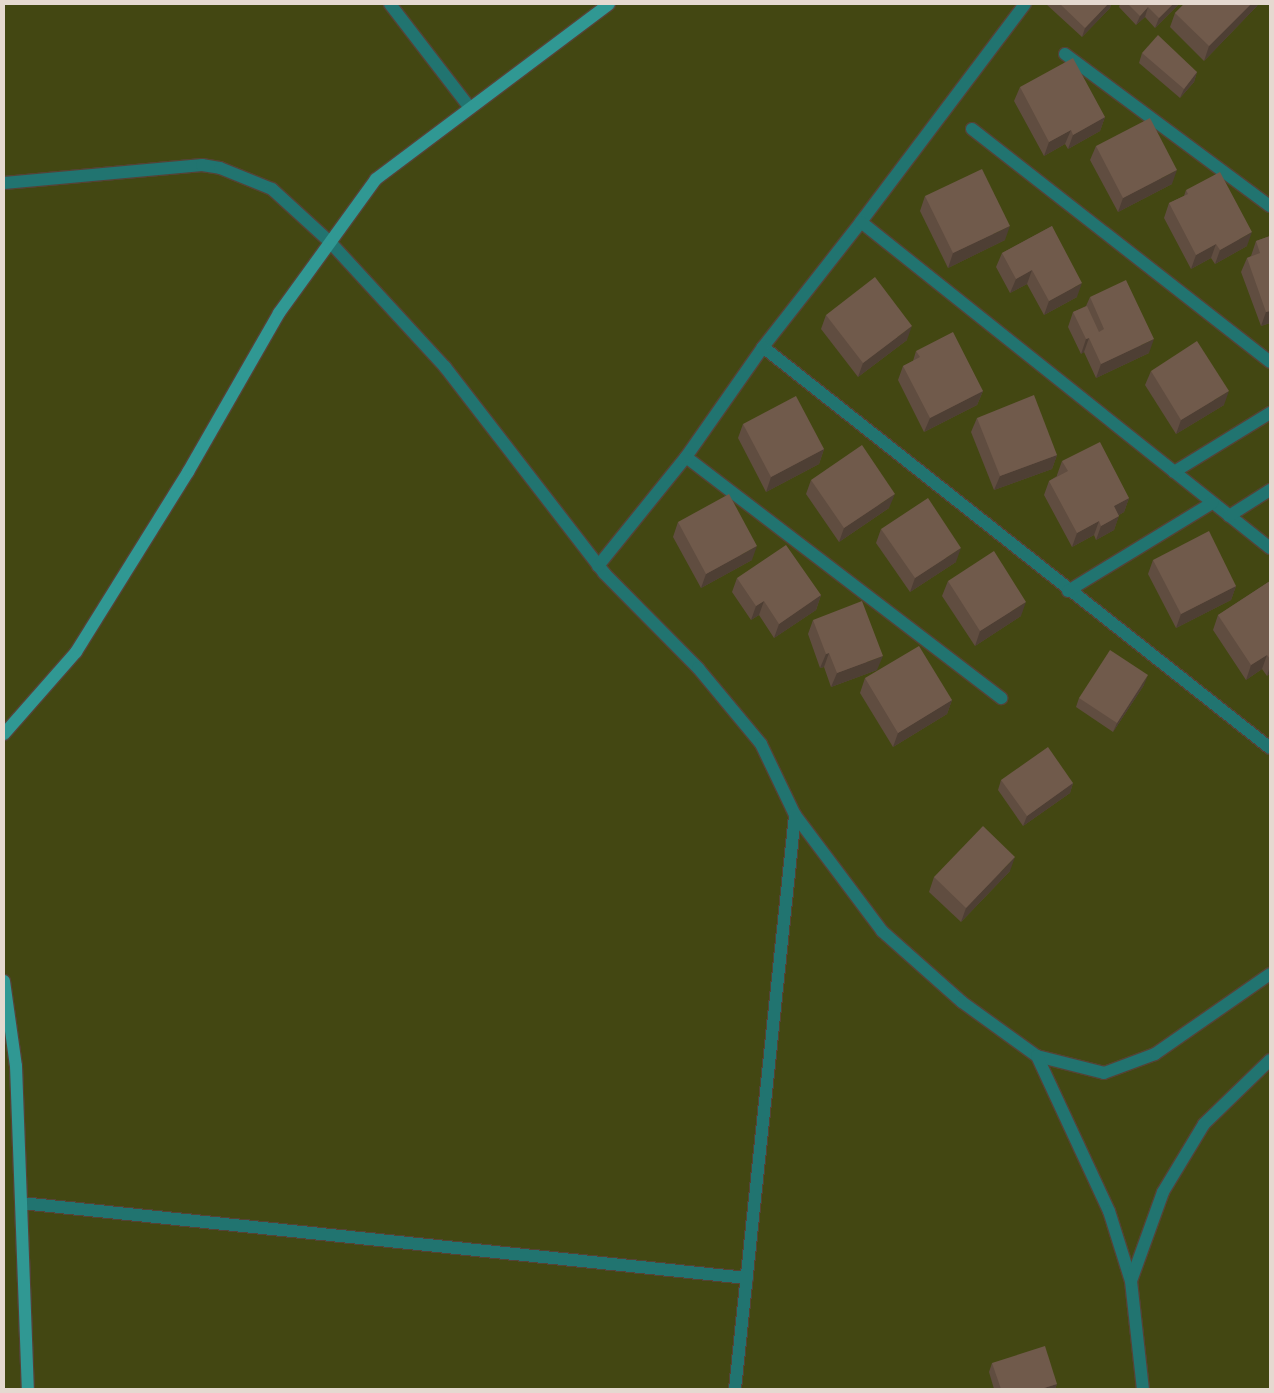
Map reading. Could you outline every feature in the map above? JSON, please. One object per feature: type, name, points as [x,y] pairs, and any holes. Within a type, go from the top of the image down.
[{"type":"main road","points":[[4,734],[76,652],[188,472],[279,313],[376,179],[609,4]]},
{"type":"main road","points":[[4,981],[16,1066],[28,1389]]},
{"type":"street","points":[[390,4],[470,108]]},
{"type":"street","points":[[598,566],[686,457],[763,347],[861,222],[1025,4]]},
{"type":"street","points":[[1065,54],[1270,206]]},
{"type":"street","points":[[972,130],[1270,362]]},
{"type":"street","points":[[4,183],[202,165],[220,168],[272,188],[330,242],[445,367],[598,566],[698,668],[761,744],[795,815],[882,930],[962,1002],[1037,1056],[1104,1073],[1155,1054],[1270,974]]},
{"type":"street","points":[[861,222],[1270,548]]},
{"type":"street","points":[[763,347],[1068,591],[1270,748]]},
{"type":"street","points":[[1174,472],[1270,413]]},
{"type":"street","points":[[686,457],[1000,698]]},
{"type":"street","points":[[1228,516],[1270,490]]},
{"type":"street","points":[[1068,591],[1212,503]]},
{"type":"street","points":[[735,1389],[795,815]]},
{"type":"street","points":[[1037,1056],[1109,1211],[1131,1281],[1143,1389]]},
{"type":"street","points":[[1131,1281],[1163,1192],[1204,1124],[1270,1060]]},
{"type":"street","points":[[21,1203],[747,1278]]},
{"type":"green space","points":[[4,4],[1270,4],[1270,1389],[4,1389]]},
{"type":"building","points":[[1060,4],[1108,4],[1085,28]]},
{"type":"building","points":[[1128,4],[1173,4],[1159,18],[1148,7],[1140,16]]},
{"type":"building","points":[[1184,4],[1251,4],[1209,46],[1175,13]]},
{"type":"building","points":[[1158,35],[1197,72],[1184,89],[1142,53]]},
{"type":"building","points":[[1073,58],[1105,117],[1073,135],[1071,130],[1049,142],[1020,87]]},
{"type":"building","points":[[1150,118],[1177,170],[1123,198],[1096,146]]},
{"type":"building","points":[[982,169],[1010,226],[953,253],[925,196]]},
{"type":"building","points":[[1220,172],[1252,232],[1220,250],[1216,244],[1196,255],[1169,203],[1188,194],[1186,190]]},
{"type":"building","points":[[1052,226],[1082,283],[1049,301],[1032,270],[1016,279],[1002,253]]},
{"type":"building","points":[[1270,236],[1270,311],[1266,312],[1247,258],[1260,253],[1256,241]]},
{"type":"building","points":[[875,277],[912,326],[863,363],[826,315]]},
{"type":"building","points":[[1126,280],[1154,339],[1101,364],[1089,338],[1086,339],[1073,312],[1087,306],[1099,332],[1104,329],[1090,297]]},
{"type":"building","points":[[953,332],[983,391],[930,418],[903,366],[920,357],[916,351]]},
{"type":"building","points":[[1197,341],[1229,391],[1181,420],[1151,371]]},
{"type":"building","points":[[1034,395],[1057,455],[1000,476],[977,418]]},
{"type":"building","points":[[796,396],[824,449],[771,477],[743,424]]},
{"type":"building","points":[[1100,442],[1129,498],[1114,506],[1119,516],[1101,526],[1099,521],[1077,533],[1049,481],[1068,471],[1062,461]]},
{"type":"building","points":[[862,445],[895,494],[844,528],[811,480]]},
{"type":"building","points":[[729,494],[757,546],[706,574],[678,522]]},
{"type":"building","points":[[928,498],[961,548],[915,578],[881,529]]},
{"type":"building","points":[[1209,531],[1236,586],[1181,614],[1153,560]]},
{"type":"building","points":[[786,545],[821,595],[779,624],[764,601],[756,606],[737,578]]},
{"type":"building","points":[[994,551],[1026,602],[980,631],[948,581]]},
{"type":"building","points":[[1270,581],[1270,659],[1267,655],[1251,665],[1218,615]]},
{"type":"building","points":[[862,601],[883,656],[837,673],[829,653],[826,654],[813,620]]},
{"type":"building","points":[[919,646],[952,700],[898,733],[865,678]]},
{"type":"building","points":[[1110,650],[1148,675],[1117,723],[1079,698]]},
{"type":"building","points":[[1048,747],[1073,783],[1027,816],[1001,780]]},
{"type":"building","points":[[983,826],[1015,857],[966,908],[934,877]]},
{"type":"building","points":[[1045,1346],[1057,1384],[1041,1389],[1001,1389],[992,1363]]}]
